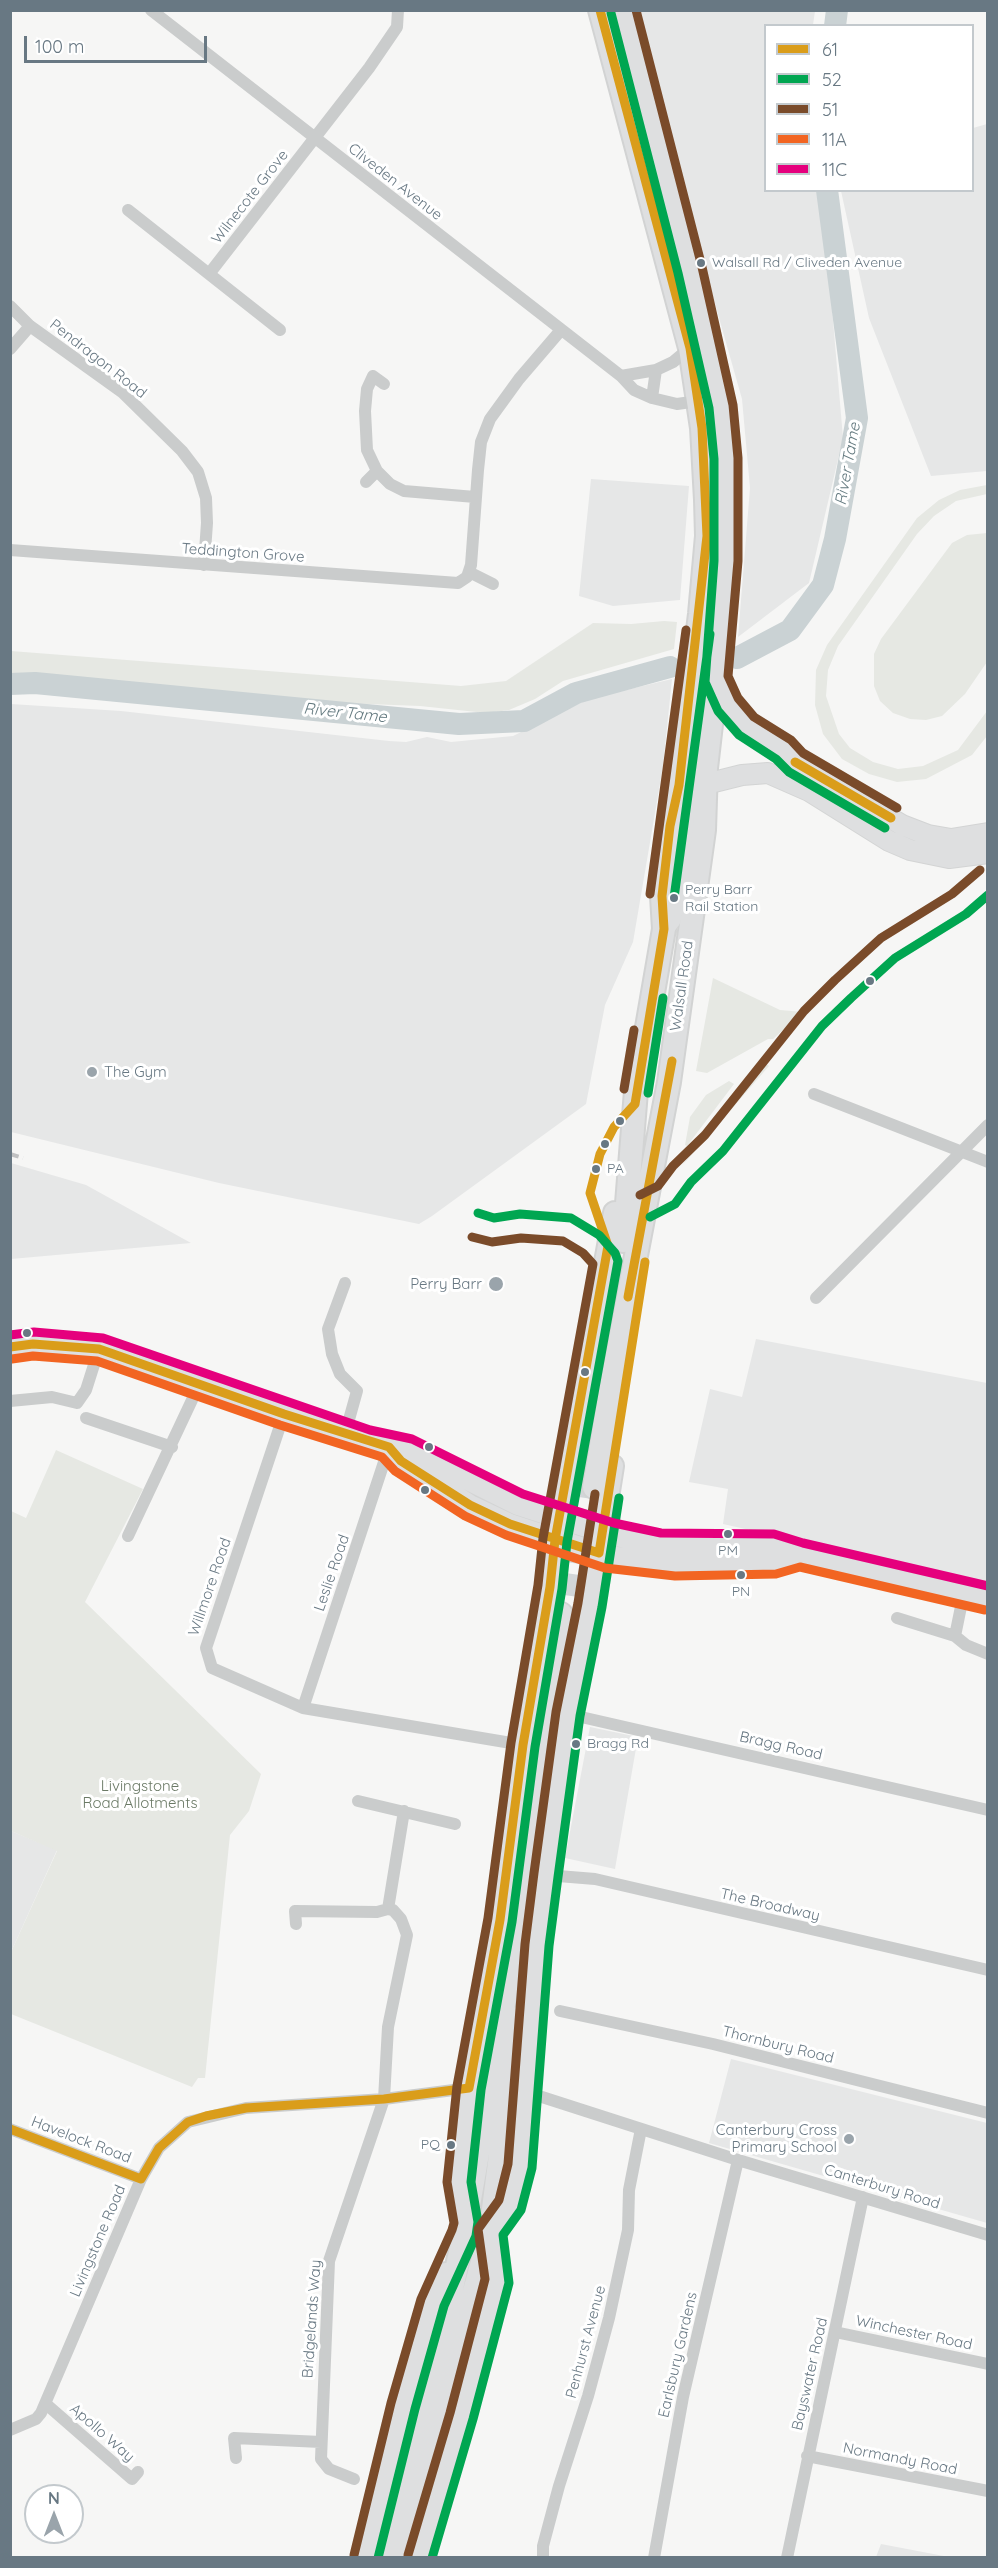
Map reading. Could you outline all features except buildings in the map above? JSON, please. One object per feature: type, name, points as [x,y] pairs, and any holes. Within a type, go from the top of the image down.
[{"type":"highway","name":"Walsall Road","points":[[597,1493],[623,1247],[636,1091],[664,929],[662,896],[670,826],[679,785],[700,614],[706,536],[698,401],[690,348],[600,10]]},
{"type":"highway","name":"Walsall Road","points":[[597,1493],[650,1230],[644,1210],[669,1082],[712,783],[716,678],[724,604],[726,458],[721,406],[690,270],[623,10]]},
{"type":"highway","points":[[366,2558],[403,2406],[433,2302],[465,2229],[459,2182],[469,2088],[500,1920],[523,1745],[550,1587],[557,1529],[613,1216],[627,1191]]},
{"type":"highway","points":[[419,2558],[462,2416],[497,2280],[490,2232],[510,2205],[520,2166],[537,1945],[568,1714],[600,1542],[597,1493]]},
{"type":"highway","points":[[383,2558],[425,2412],[465,2229],[571,1596],[535,1851],[508,2111],[490,2232],[402,2558]]},
{"type":"main road","points":[[716,678],[735,715],[746,726],[784,750],[795,762],[902,825],[928,836],[985,841]]},
{"type":"main road","points":[[712,783],[725,770],[742,763],[755,760],[795,762]]},
{"type":"main road","points":[[679,785],[712,783],[742,775],[768,773],[809,791],[889,841],[910,850],[949,858],[985,841]]},
{"type":"main road","name":"Walsall Road","points":[[664,929],[671,919],[692,800],[712,783]]},
{"type":"main road","points":[[10,1347],[33,1344],[99,1349],[345,1434],[389,1448],[408,1450],[518,1505],[557,1529],[600,1542],[631,1560],[675,1564],[775,1562],[800,1555],[987,1598]]},
{"type":"street","name":"Cliveden Avenue","points":[[151,10],[621,376],[634,390],[652,398],[677,404],[698,401]]},
{"type":"street","name":"Wilnecote Grove","points":[[209,274],[390,39],[397,27],[398,10]]},
{"type":"street","points":[[128,210],[280,330]]},
{"type":"street","name":"Walsall Road","points":[[690,270],[708,391],[698,401]]},
{"type":"street","name":"Pendragon Road","points":[[10,306],[30,326],[122,392],[182,451],[198,472],[206,498],[204,565]]},
{"type":"street","points":[[10,349],[30,326]]},
{"type":"street","points":[[493,584],[469,572],[481,442],[490,419],[503,399],[561,330]]},
{"type":"street","points":[[621,376],[656,370],[674,362],[690,348]]},
{"type":"street","points":[[652,398],[656,370]]},
{"type":"street","points":[[384,384],[373,376],[368,389],[365,411],[367,450],[377,471],[390,484],[404,491],[475,497]]},
{"type":"street","points":[[366,482],[377,471]]},
{"type":"street","name":"Teddington Grove","points":[[10,550],[440,583],[458,583],[467,577],[469,572]]},
{"type":"street","points":[[814,1094],[962,1150],[987,1162]]},
{"type":"street","points":[[816,1298],[987,1125]]},
{"type":"street","points":[[345,1283],[328,1329],[332,1354],[340,1374],[357,1391],[345,1434]]},
{"type":"street","points":[[10,1401],[52,1397],[78,1403],[86,1390],[99,1349]]},
{"type":"street","points":[[128,1536],[172,1447],[200,1383]]},
{"type":"street","name":"Willmore Road","points":[[284,1414],[206,1648],[212,1668],[303,1707],[523,1745]]},
{"type":"street","points":[[86,1418],[172,1447]]},
{"type":"street","name":"Leslie Road","points":[[303,1707],[389,1448]]},
{"type":"street","points":[[955,1636],[964,1593]]},
{"type":"street","points":[[897,1618],[955,1636],[966,1645],[987,1654]]},
{"type":"street","name":"Bragg Road","points":[[568,1714],[987,1810]]},
{"type":"street","points":[[358,1800],[455,1824]]},
{"type":"street","points":[[296,1924],[295,1911],[377,1912],[391,1910],[404,1811]]},
{"type":"street","name":"The Broadway","points":[[546,1875],[595,1879],[987,1970]]},
{"type":"street","name":"Bridgelands Way","points":[[354,2479],[329,2469],[321,2459],[329,2261],[384,2099],[388,2028],[407,1935],[406,1928],[391,1910]]},
{"type":"street","name":"Thornbury Road","points":[[560,2011],[712,2044],[987,2113]]},
{"type":"street","name":"Livingstone Road","points":[[10,2430],[36,2419],[45,2404],[141,2179],[159,2148],[188,2122],[246,2108],[384,2099],[469,2088]]},
{"type":"street","name":"Canterbury Road","points":[[527,2097],[542,2097],[738,2160],[987,2235]]},
{"type":"street","name":"Havelock Road","points":[[10,2129],[141,2179]]},
{"type":"street","name":"Penhurst Avenue","points":[[543,2558],[543,2546],[559,2486],[588,2396],[609,2318],[628,2230],[629,2190],[641,2129]]},
{"type":"street","name":"Earlsbury Gardens","points":[[654,2558],[683,2397],[738,2160]]},
{"type":"street","name":"Bayswater Road","points":[[787,2558],[863,2197]]},
{"type":"street","name":"Winchester Road","points":[[835,2332],[987,2364]]},
{"type":"street","name":"Apollo Way","points":[[45,2404],[132,2479],[138,2472]]},
{"type":"street","points":[[237,2458],[234,2438],[321,2442]]},
{"type":"street","name":"Normandy Road","points":[[807,2456],[987,2491]]},
{"type":"shaded area","points":[[632,11],[815,11],[813,24],[764,24],[764,192],[822,192],[843,438],[809,583],[738,637],[750,488],[742,399]]},
{"type":"shaded area","points":[[987,124],[987,471],[931,476],[869,318],[841,192],[974,192],[974,128]]},
{"type":"shaded area","points":[[591,479],[689,486],[680,600],[613,606],[579,596]]},
{"type":"shaded area","points":[[672,679],[663,766],[633,942],[605,1005],[586,1104],[432,1216],[419,1224],[219,1183],[11,1132],[11,704],[121,711],[389,741],[406,742],[427,737],[451,742],[513,736],[588,699]]},
{"type":"shaded area","points":[[11,1163],[86,1185],[191,1243],[11,1259]]},
{"type":"shaded area","points":[[756,1339],[987,1383],[987,1583],[723,1524],[728,1489],[689,1482],[710,1389],[742,1397]]},
{"type":"shaded area","points":[[590,1727],[638,1737],[615,1869],[565,1858]]},
{"type":"shaded area","points":[[11,1831],[57,1850],[11,1952]]},
{"type":"shaded area","name":"Canterbury Cross Primary School","points":[[731,2059],[987,2123],[987,2223],[709,2143]]},
{"type":"shaded area","points":[[881,2544],[949,2557],[876,2557]]},
{"type":"green space","points":[[987,485],[987,494],[956,501],[934,516],[917,534],[838,646],[828,670],[826,696],[839,734],[850,748],[873,762],[898,769],[923,766],[958,750],[987,711],[987,736],[972,755],[926,779],[897,782],[869,774],[842,759],[823,734],[815,705],[816,670],[827,645],[917,518],[939,500],[960,490]]},
{"type":"green space","points":[[987,533],[987,662],[965,694],[942,716],[926,720],[910,719],[893,713],[880,701],[874,686],[874,654],[881,639],[952,543],[967,535]]},
{"type":"green space","points":[[677,622],[674,649],[563,681],[535,699],[509,710],[486,713],[420,706],[263,700],[82,678],[11,676],[11,651],[461,686],[506,681],[593,623],[631,624]]},
{"type":"green space","points":[[713,978],[780,1010],[803,1012],[773,1039],[768,1039],[707,1073],[696,1071]]},
{"type":"green space","points":[[764,1062],[769,1066],[681,1167],[761,1063]]},
{"type":"green space","points":[[729,1081],[734,1084],[687,1146],[685,1145],[690,1117],[706,1095]]},
{"type":"green space","name":"Livingstone Road Allotments","points":[[56,1450],[143,1489],[85,1602],[261,1774],[249,1811],[230,1835],[205,2078],[198,2078],[192,2087],[11,2014],[11,1952],[57,1851],[11,1831],[11,1511],[26,1518]]},
{"type":"waterway","name":"River Tame","points":[[835,24],[837,10]]},
{"type":"waterway","name":"River Tame","points":[[737,658],[790,630],[823,585],[835,539],[857,418],[827,192]]},
{"type":"waterway","name":"River Tame","points":[[10,684],[35,683],[459,724],[524,721],[576,693],[670,667]]},
{"type":"tunnel","points":[[564,1595],[580,1485]]},
{"type":"railway","points":[[10,1154],[23,1158]]},
{"type":"transit line","name":"61","points":[[10,2129],[141,2179],[159,2148],[188,2122],[206,2116],[246,2108],[384,2099],[469,2088],[500,1920],[523,1745],[550,1587],[555,1540],[608,1246],[590,1193],[600,1154],[614,1127],[635,1104],[664,929],[662,896],[670,826],[679,785],[707,536],[702,428],[690,348],[600,10]]},
{"type":"transit line","name":"51","points":[[636,10],[702,267],[733,405],[738,458],[738,561],[728,676],[738,698],[754,717],[791,740],[803,753],[897,808]]},
{"type":"transit line","name":"52","points":[[611,13],[678,273],[709,408],[714,459],[714,561],[705,682],[718,711],[739,735],[776,759],[789,772],[885,828]]},
{"type":"transit line","name":"51","points":[[650,894],[686,630]]},
{"type":"transit line","name":"52","points":[[674,898],[710,634]]},
{"type":"transit line","name":"61","points":[[795,762],[891,818]]},
{"type":"transit line","name":"51","points":[[640,1195],[658,1186],[673,1166],[705,1135],[804,1011],[835,980],[881,938],[952,894],[980,870]]},
{"type":"transit line","name":"52","points":[[650,1217],[675,1204],[691,1182],[723,1151],[822,1026],[851,998],[895,958],[966,914],[988,895]]},
{"type":"transit line","name":"52","points":[[648,1093],[663,998]]},
{"type":"transit line","name":"51","points":[[624,1089],[634,1030]]},
{"type":"transit line","name":"61","points":[[628,1297],[672,1061]]},
{"type":"transit line","name":"52","points":[[378,2558],[415,2409],[444,2306],[476,2236],[478,2222],[471,2182],[481,2090],[512,1922],[535,1747],[562,1589],[567,1542],[618,1261],[615,1253],[599,1235],[571,1218],[520,1214],[494,1218],[478,1213]]},
{"type":"transit line","name":"51","points":[[354,2555],[391,2403],[421,2299],[454,2223],[447,2182],[457,2086],[488,1918],[511,1743],[538,1585],[543,1538],[593,1264],[583,1253],[563,1241],[521,1238],[492,1242],[472,1237]]},
{"type":"transit line","name":"61","points":[[10,1347],[33,1344],[99,1349],[284,1414],[389,1447],[401,1461],[470,1505],[510,1524],[599,1553],[645,1262]]},
{"type":"transit line","name":"11C","points":[[10,1335],[34,1332],[103,1338],[370,1430],[412,1439],[523,1494],[614,1523],[661,1533],[774,1534],[803,1543],[988,1586]]},
{"type":"transit line","name":"11A","points":[[12,1359],[33,1356],[97,1361],[280,1425],[382,1457],[395,1471],[465,1516],[506,1535],[605,1568],[675,1576],[776,1574],[800,1567],[985,1610]]},
{"type":"transit line","name":"51","points":[[408,2555],[450,2413],[485,2279],[478,2229],[499,2200],[508,2164],[525,1944],[534,1873],[556,1712],[578,1603],[595,1494]]},
{"type":"transit line","name":"52","points":[[432,2558],[473,2419],[509,2283],[503,2235],[521,2210],[532,2168],[549,1946],[580,1716],[602,1607],[619,1498]]},
{"type":"place","name":"Walsall Rd / Cliveden Avenue","points":[[701,263]]},
{"type":"place","name":"Perry Barr Rail Station","points":[[674,898]]},
{"type":"place","name":"The Gym","points":[[92,1072]]},
{"type":"place","name":"PA","points":[[596,1169]]},
{"type":"place","name":"Perry Barr","points":[[496,1284]]},
{"type":"place","name":"PM","points":[[728,1534]]},
{"type":"place","name":"PN","points":[[741,1575]]},
{"type":"place","name":"Bragg Rd","points":[[576,1744]]},
{"type":"place","name":"Canterbury Cross Primary School","points":[[849,2139]]},
{"type":"place","name":"PQ","points":[[451,2145]]}]
